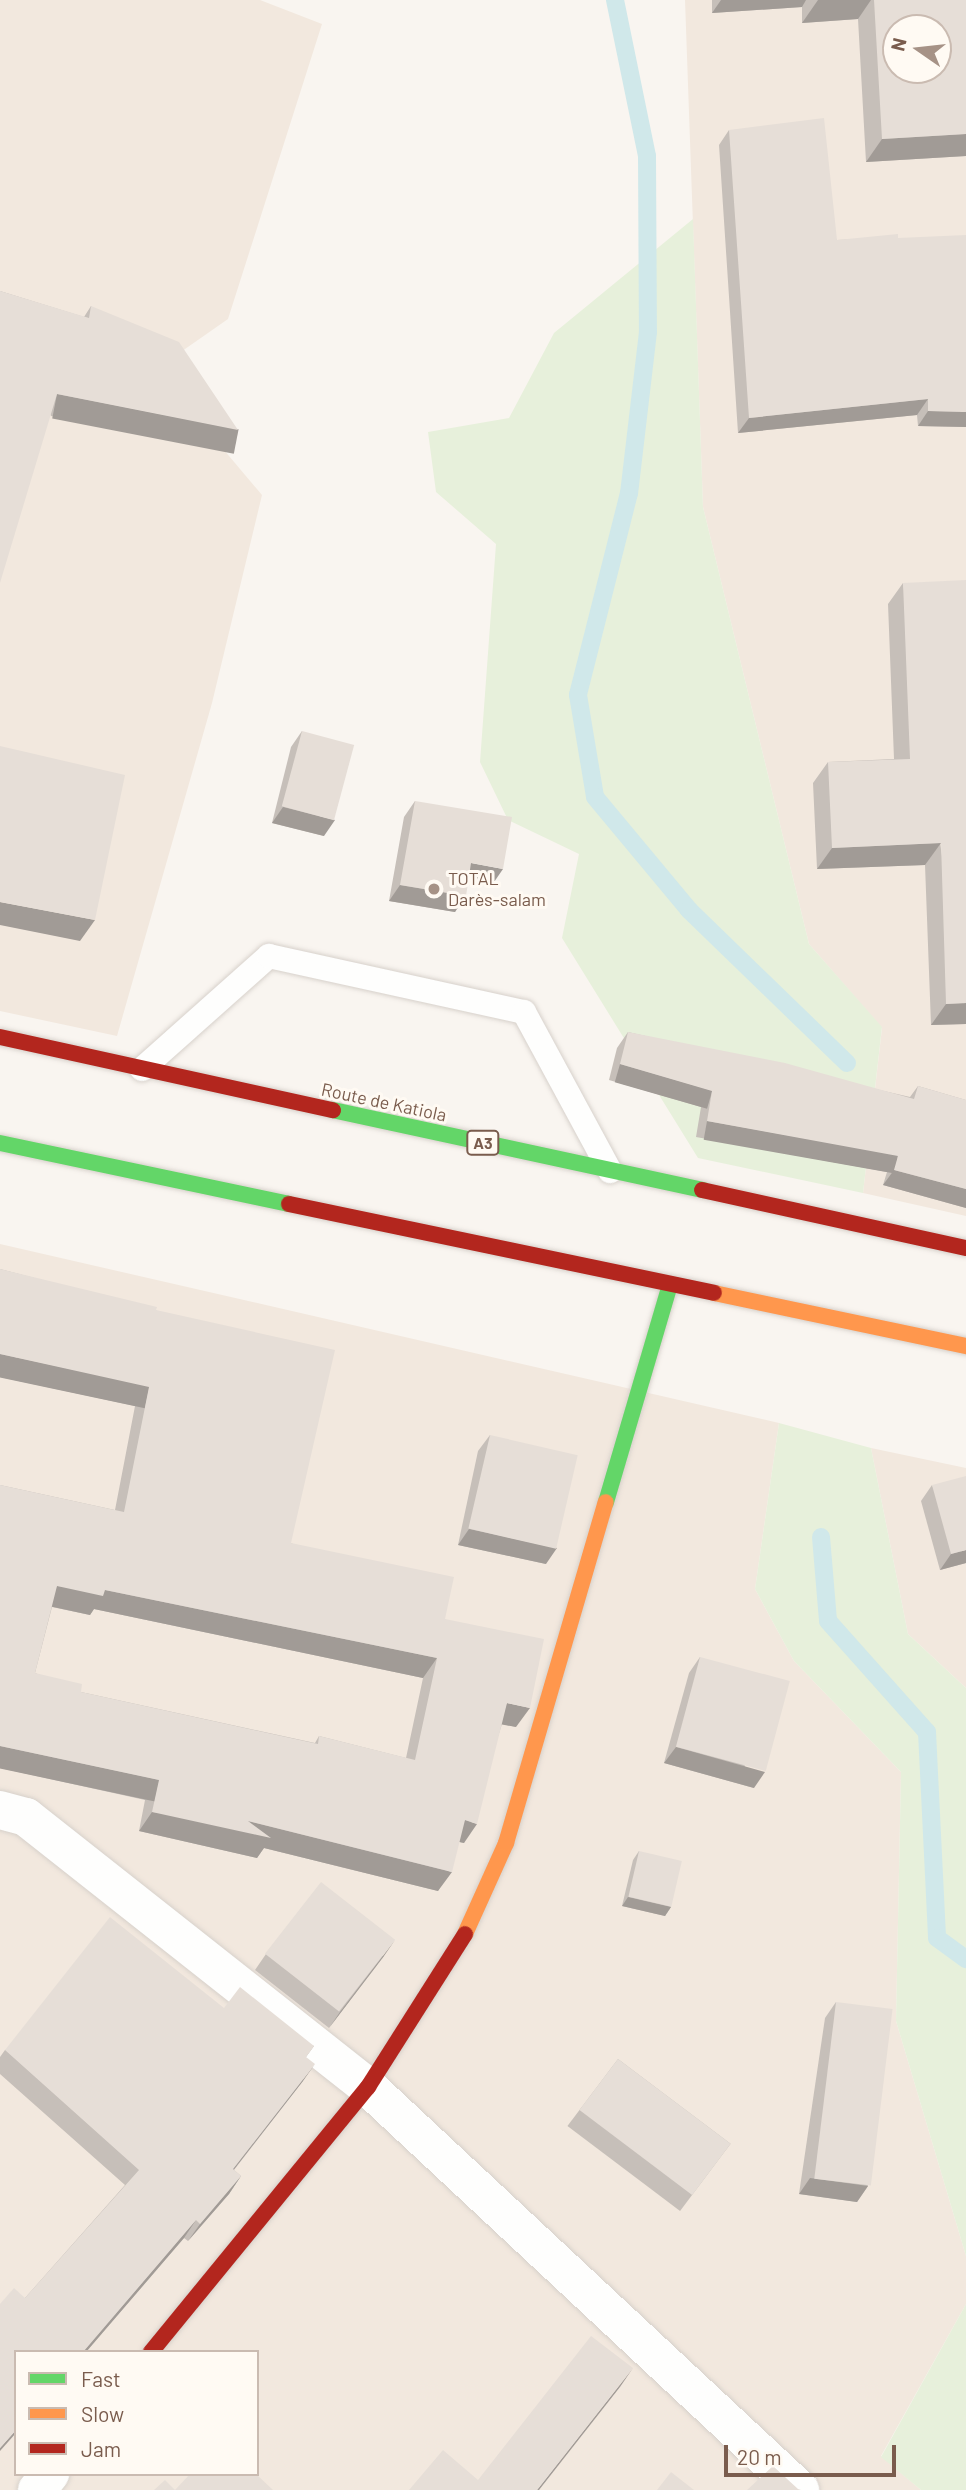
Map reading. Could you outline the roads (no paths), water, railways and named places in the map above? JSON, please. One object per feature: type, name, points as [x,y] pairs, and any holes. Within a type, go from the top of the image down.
[{"type":"main road","name":"Route de Katiola","points":[[0,1037],[966,1248]]},
{"type":"main road","points":[[0,1143],[966,1346]]},
{"type":"main road","points":[[152,2350],[368,2087],[469,1928],[506,1843],[670,1284]]},
{"type":"street","points":[[0,1810],[26,1816],[368,2087],[800,2490]]},
{"type":"street","points":[[37,2490],[48,2476]]},
{"type":"lane","points":[[142,1069],[269,956],[524,1012],[610,1171]]},
{"type":"waterway","points":[[615,0],[647,156],[648,332],[629,493],[578,695],[595,797],[689,910],[847,1063]]},
{"type":"waterway","points":[[821,1537],[828,1621],[927,1732],[937,1938],[966,1959]]},
{"type":"place","name":"TOTAL Darès-salam","points":[[434,889]]}]
